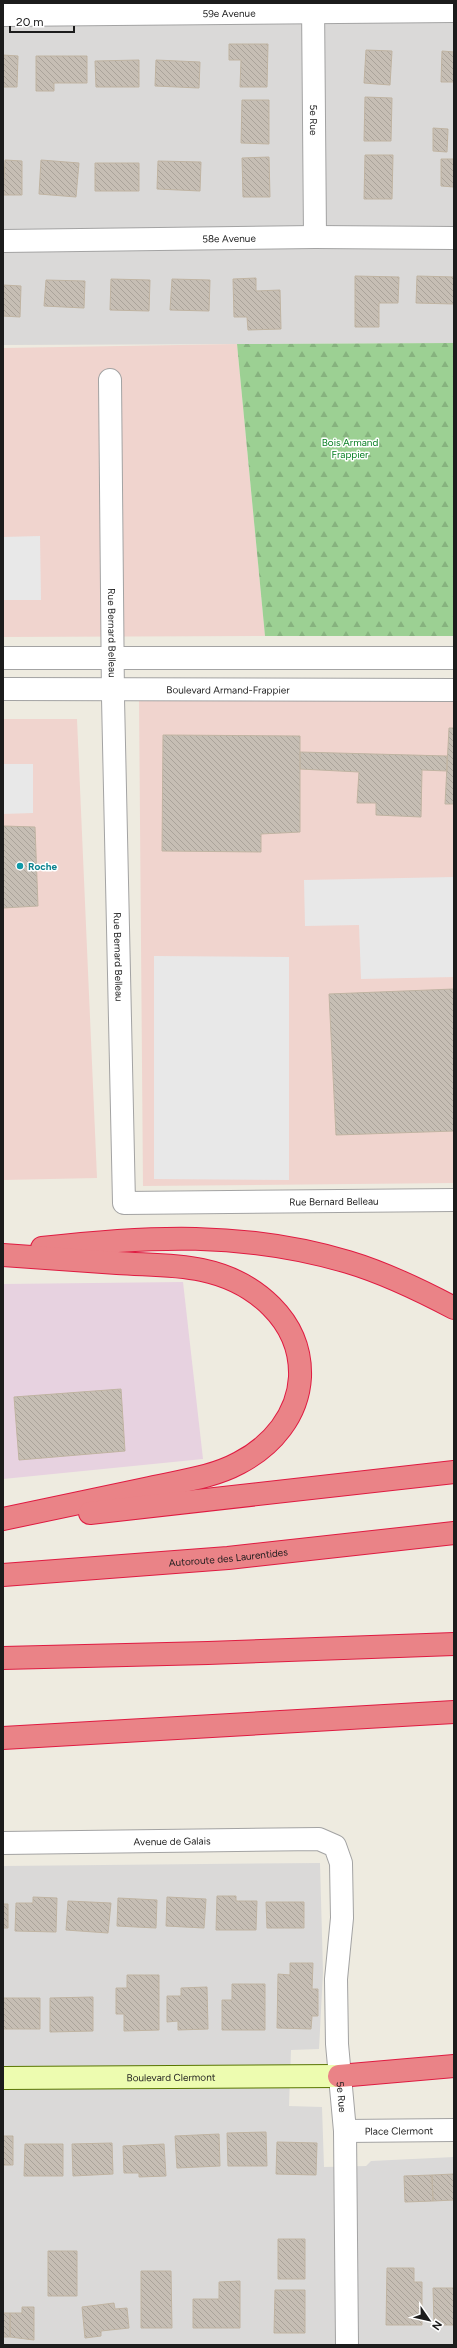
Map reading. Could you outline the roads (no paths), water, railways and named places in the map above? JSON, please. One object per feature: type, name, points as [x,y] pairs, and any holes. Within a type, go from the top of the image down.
[{"type":"highway","points":[[3,1252],[127,1239],[213,1239],[254,1242],[303,1251],[349,1262],[394,1278],[454,1308]]},
{"type":"highway","points":[[3,1255],[168,1265],[203,1270],[226,1277],[253,1291],[280,1316],[296,1345],[300,1372],[296,1398],[285,1423],[268,1443],[238,1464],[195,1479],[3,1520]]},
{"type":"highway","points":[[3,1520],[454,1472]]},
{"type":"highway","name":"Autoroute des Laurentides","points":[[3,1575],[228,1558],[454,1533]]},
{"type":"highway","points":[[3,1658],[208,1653],[454,1644]]},
{"type":"highway","points":[[3,1738],[454,1712]]},
{"type":"highway","points":[[339,2076],[454,2066]]},
{"type":"street","name":"59e Avenue","points":[[3,15],[314,8],[454,12]]},
{"type":"street","name":"5e Rue","points":[[314,8],[315,237]]},
{"type":"street","name":"58e Avenue","points":[[3,241],[315,237],[454,238]]},
{"type":"street","name":"Rue Bernard Belleau","points":[[110,380],[113,688],[124,1203],[454,1200]]},
{"type":"street","points":[[3,658],[454,658]]},
{"type":"street","name":"Boulevard Armand-Frappier","points":[[3,689],[113,688],[454,690]]},
{"type":"street","name":"Avenue de Galais","points":[[3,1843],[319,1839],[332,1844],[338,1849]]},
{"type":"street","name":"5e Rue","points":[[338,1849],[341,1863],[342,1918],[336,1979],[339,2076],[345,2132],[347,2345]]},
{"type":"street","name":"Boulevard Clermont","points":[[3,2078],[339,2076]]},
{"type":"street","name":"Place Clermont","points":[[345,2132],[454,2130]]},
{"type":"place","name":"Roche","points":[[20,866]]},
{"type":"park label","name":"Bois Armand Frappier","points":[[350,448]]}]
